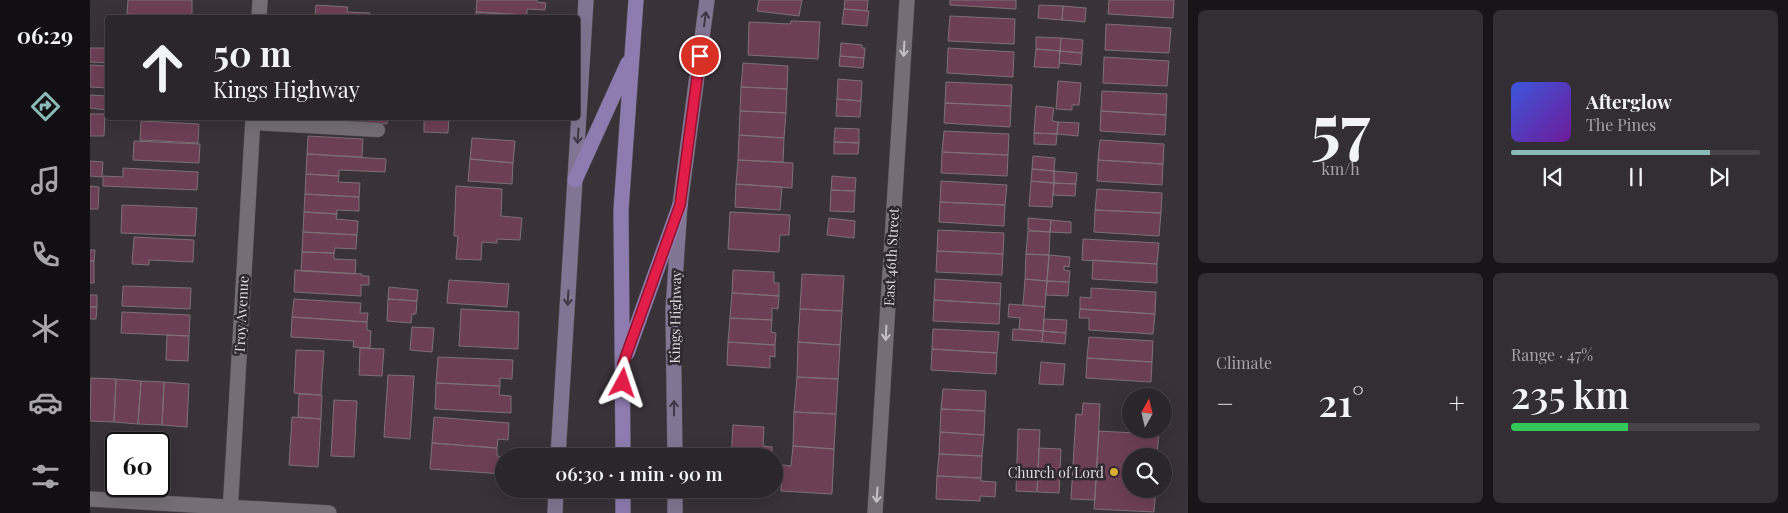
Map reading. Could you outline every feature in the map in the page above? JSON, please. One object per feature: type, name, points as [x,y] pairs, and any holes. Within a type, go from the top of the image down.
[{"type":"main road","points":[[623,448],[621,210],[636,0]]},
{"type":"main road","points":[[575,180],[632,53]]},
{"type":"main road","points":[[623,364],[680,205]]},
{"type":"main road","points":[[623,498],[623,513]]},
{"type":"street","points":[[259,15],[260,0]]},
{"type":"street","points":[[580,98],[586,0]]},
{"type":"street","name":"Kings Highway","points":[[675,448],[673,310],[680,205],[708,0]]},
{"type":"street","name":"East 46th Street","points":[[876,513],[907,0]]},
{"type":"street","name":"Troy Avenue","points":[[230,510],[253,120]]},
{"type":"street","points":[[558,448],[579,120]]},
{"type":"street","points":[[555,513],[556,498]]},
{"type":"street","points":[[675,498],[675,513]]},
{"type":"street","points":[[90,499],[230,510],[329,513]]},
{"type":"lane","points":[[253,120],[378,130]]},
{"type":"building","points":[[128,0],[192,0],[192,15],[127,14]]},
{"type":"building","points":[[477,0],[537,0],[537,2],[546,3],[545,10],[527,9],[527,15],[476,12]]},
{"type":"building","points":[[759,0],[802,0],[799,16],[757,11]]},
{"type":"building","points":[[845,0],[868,0],[867,11],[844,9]]},
{"type":"building","points":[[950,0],[1016,0],[1016,9],[950,5]]},
{"type":"building","points":[[1109,0],[1174,0],[1173,18],[1108,14]]},
{"type":"building","points":[[316,5],[348,7],[347,12],[370,13],[370,15],[315,15]]},
{"type":"building","points":[[1039,5],[1063,6],[1062,20],[1038,18]]},
{"type":"building","points":[[1063,6],[1086,8],[1085,22],[1062,20]]},
{"type":"building","points":[[844,9],[869,11],[867,26],[842,24]]},
{"type":"building","points":[[476,12],[527,15],[476,15]]},
{"type":"building","points":[[950,16],[1015,19],[1014,44],[948,41]]},
{"type":"building","points":[[791,21],[820,22],[818,59],[748,55],[749,22],[790,24]]},
{"type":"building","points":[[1106,24],[1171,28],[1169,53],[1105,50]]},
{"type":"building","points":[[1036,37],[1061,38],[1060,51],[1036,49]]},
{"type":"building","points":[[1061,38],[1083,40],[1082,53],[1060,51]]},
{"type":"building","points":[[841,43],[862,45],[862,48],[865,48],[864,58],[840,56]]},
{"type":"building","points":[[90,48],[105,48],[105,63],[90,62]]},
{"type":"building","points":[[948,48],[1014,52],[1013,77],[947,73]]},
{"type":"building","points":[[1036,49],[1060,51],[1059,68],[1034,67]]},
{"type":"building","points":[[1060,51],[1082,53],[1081,65],[1059,63]]},
{"type":"building","points":[[840,56],[864,58],[863,68],[839,66]]},
{"type":"building","points":[[1104,57],[1169,61],[1167,86],[1103,83]]},
{"type":"building","points":[[743,63],[788,66],[787,89],[741,87]]},
{"type":"building","points":[[90,65],[105,66],[105,88],[90,87]]},
{"type":"building","points":[[838,79],[862,81],[861,101],[837,99]]},
{"type":"building","points":[[1058,81],[1081,83],[1079,105],[1072,105],[1072,110],[1056,109]]},
{"type":"building","points":[[946,82],[1012,85],[1011,106],[945,103]]},
{"type":"building","points":[[741,87],[787,89],[786,113],[740,111]]},
{"type":"building","points":[[1102,91],[1167,94],[1166,115],[1101,111]]},
{"type":"building","points":[[90,95],[105,96],[105,110],[90,108]]},
{"type":"building","points":[[837,99],[861,101],[860,117],[836,116]]},
{"type":"building","points":[[945,103],[1011,106],[1010,127],[944,123]]},
{"type":"building","points":[[1036,106],[1054,108],[1052,121],[1058,122],[1057,134],[1034,133]]},
{"type":"building","points":[[740,111],[786,113],[784,138],[739,135]]},
{"type":"building","points":[[1101,111],[1166,115],[1165,135],[1100,131]]},
{"type":"building","points":[[90,114],[105,114],[104,136],[90,136]]},
{"type":"building","points":[[309,120],[388,120],[387,124]]},
{"type":"building","points":[[424,120],[449,120],[448,133],[424,132]]},
{"type":"building","points":[[141,121],[199,124],[198,143],[140,140]]},
{"type":"building","points":[[1058,122],[1079,123],[1078,136],[1057,134]]},
{"type":"building","points":[[835,128],[859,129],[859,143],[834,142]]},
{"type":"building","points":[[944,131],[1009,134],[1008,155],[942,152]]},
{"type":"building","points":[[1034,133],[1057,134],[1056,145],[1034,144]]},
{"type":"building","points":[[739,135],[784,138],[783,162],[738,160]]},
{"type":"building","points":[[308,136],[363,139],[362,157],[307,154]]},
{"type":"building","points":[[472,138],[515,141],[513,163],[470,159]]},
{"type":"building","points":[[1100,140],[1164,144],[1163,164],[1098,160]]},
{"type":"building","points":[[134,141],[200,144],[199,163],[133,160]]},
{"type":"building","points":[[834,142],[859,143],[858,154],[834,154]]},
{"type":"building","points":[[942,152],[1008,155],[1007,176],[941,173]]},
{"type":"building","points":[[307,154],[386,159],[385,172],[339,170],[339,176],[306,174]]},
{"type":"building","points":[[1033,156],[1055,158],[1054,171],[1032,169]]},
{"type":"building","points":[[470,159],[513,163],[512,184],[468,181]]},
{"type":"building","points":[[738,160],[793,163],[792,188],[736,184]]},
{"type":"building","points":[[1098,160],[1163,164],[1162,185],[1097,181]]},
{"type":"building","points":[[90,161],[103,162],[102,177],[90,176]]},
{"type":"building","points":[[123,168],[198,172],[197,190],[103,186],[103,176],[123,177]]},
{"type":"building","points":[[1032,169],[1054,171],[1054,183],[1031,181]]},
{"type":"building","points":[[1054,171],[1077,173],[1076,184],[1054,183]]},
{"type":"building","points":[[306,174],[339,176],[338,182],[360,183],[359,197],[305,194]]},
{"type":"building","points":[[832,176],[856,178],[855,191],[831,190]]},
{"type":"building","points":[[941,181],[1007,185],[1005,205],[940,202]]},
{"type":"building","points":[[1031,181],[1054,183],[1052,207],[1029,206]]},
{"type":"building","points":[[1054,183],[1076,184],[1075,196],[1053,195]]},
{"type":"building","points":[[736,184],[782,187],[780,210],[735,207]]},
{"type":"building","points":[[90,186],[99,187],[98,209],[90,209]]},
{"type":"building","points":[[456,186],[502,189],[501,216],[522,218],[520,240],[497,239],[497,243],[482,242],[481,260],[456,259],[458,236],[454,236]]},
{"type":"building","points":[[1097,189],[1162,193],[1161,213],[1095,210]]},
{"type":"building","points":[[831,190],[855,191],[854,212],[830,211]]},
{"type":"building","points":[[305,194],[359,197],[359,211],[337,210],[337,214],[304,212]]},
{"type":"building","points":[[940,202],[1005,205],[1004,226],[939,222]]},
{"type":"building","points":[[122,205],[197,208],[195,236],[121,233]]},
{"type":"building","points":[[1095,210],[1161,213],[1159,236],[1094,232]]},
{"type":"building","points":[[304,212],[337,214],[336,219],[358,221],[357,235],[303,232]]},
{"type":"building","points":[[730,212],[790,215],[789,235],[780,235],[779,252],[728,249]]},
{"type":"building","points":[[829,218],[855,221],[854,238],[827,235]]},
{"type":"building","points":[[1028,218],[1051,220],[1050,232],[1028,230]]},
{"type":"building","points":[[1051,220],[1071,222],[1071,233],[1050,232]]},
{"type":"building","points":[[938,230],[1004,233],[1003,254],[937,251]]},
{"type":"building","points":[[1028,231],[1050,232],[1049,255],[1026,254]]},
{"type":"building","points":[[303,232],[357,235],[356,249],[335,248],[334,253],[302,252]]},
{"type":"building","points":[[134,237],[194,240],[193,262],[149,260],[149,265],[132,264]]},
{"type":"building","points":[[1083,239],[1159,243],[1157,264],[1082,260]]},
{"type":"building","points":[[90,250],[95,250],[94,261],[90,261]]},
{"type":"building","points":[[937,251],[1003,254],[1002,275],[936,272]]},
{"type":"building","points":[[302,252],[334,253],[334,259],[356,260],[355,274],[301,271]]},
{"type":"building","points":[[1026,254],[1049,255],[1047,281],[1025,279]]},
{"type":"building","points":[[1049,255],[1070,257],[1069,267],[1064,266],[1064,270],[1070,271],[1069,282],[1047,281]]},
{"type":"building","points":[[1093,260],[1157,264],[1157,283],[1092,279]]},
{"type":"building","points":[[90,261],[94,261],[94,283],[90,283]]},
{"type":"building","points":[[295,270],[362,274],[362,276],[369,276],[369,285],[361,285],[361,296],[294,292]]},
{"type":"building","points":[[733,270],[774,272],[774,283],[779,283],[779,296],[732,293]]},
{"type":"building","points":[[802,274],[844,276],[842,311],[800,309]]},
{"type":"building","points":[[935,279],[1001,283],[1000,304],[934,300]]},
{"type":"building","points":[[1025,279],[1047,281],[1045,307],[1023,305]]},
{"type":"building","points":[[449,280],[509,284],[507,307],[447,303]]},
{"type":"building","points":[[1047,281],[1069,282],[1068,296],[1046,295]]},
{"type":"building","points":[[123,286],[191,288],[190,309],[122,306]]},
{"type":"building","points":[[389,287],[418,290],[417,301],[388,299]]},
{"type":"building","points":[[1091,288],[1156,292],[1155,314],[1080,309],[1080,297],[1091,298]]},
{"type":"building","points":[[732,293],[779,296],[778,309],[772,308],[772,320],[730,318]]},
{"type":"building","points":[[90,295],[97,295],[97,307],[90,307]]},
{"type":"building","points":[[294,299],[361,303],[360,313],[368,313],[367,322],[292,317]]},
{"type":"building","points":[[388,299],[417,301],[416,314],[412,314],[411,323],[387,321]]},
{"type":"building","points":[[934,300],[1000,304],[999,324],[933,321]]},
{"type":"building","points":[[1009,304],[1045,307],[1043,331],[1019,329],[1020,318],[1008,317]]},
{"type":"building","points":[[90,307],[97,307],[96,319],[90,319]]},
{"type":"building","points":[[461,309],[519,312],[518,349],[459,346]]},
{"type":"building","points":[[800,309],[842,311],[840,345],[798,342]]},
{"type":"building","points":[[1080,309],[1155,314],[1153,334],[1089,330],[1089,318],[1079,318]]},
{"type":"building","points":[[122,312],[190,315],[189,336],[121,333]]},
{"type":"building","points":[[292,317],[367,322],[367,330],[371,331],[370,348],[353,347],[354,341],[291,337]]},
{"type":"building","points":[[730,318],[772,320],[771,332],[776,333],[775,345],[728,342]]},
{"type":"building","points":[[1044,319],[1067,320],[1066,333],[1043,331]]},
{"type":"building","points":[[412,327],[434,328],[432,352],[410,350]]},
{"type":"building","points":[[933,329],[999,332],[997,353],[932,349]]},
{"type":"building","points":[[1013,329],[1043,331],[1042,342],[1012,340]]},
{"type":"building","points":[[1043,331],[1066,333],[1065,344],[1042,342]]},
{"type":"building","points":[[167,335],[189,336],[188,361],[166,360]]},
{"type":"building","points":[[1089,337],[1153,341],[1152,362],[1087,358]]},
{"type":"building","points":[[728,342],[775,345],[775,357],[770,356],[770,368],[727,365]]},
{"type":"building","points":[[798,342],[840,345],[838,379],[797,377]]},
{"type":"building","points":[[360,348],[384,349],[382,376],[359,375]]},
{"type":"building","points":[[932,349],[997,353],[996,374],[931,370]]},
{"type":"building","points":[[296,350],[324,351],[321,395],[294,393]]},
{"type":"building","points":[[438,357],[513,360],[512,379],[500,378],[500,386],[436,383]]},
{"type":"building","points":[[1087,358],[1152,362],[1151,382],[1086,378]]},
{"type":"building","points":[[1041,362],[1065,364],[1063,385],[1039,384]]},
{"type":"building","points":[[388,375],[414,376],[410,439],[384,437]]},
{"type":"building","points":[[797,377],[838,379],[836,414],[794,412]]},
{"type":"building","points":[[91,378],[116,379],[114,422],[90,421]]},
{"type":"building","points":[[116,379],[141,381],[138,424],[114,422]]},
{"type":"building","points":[[141,381],[164,382],[162,425],[138,424]]},
{"type":"building","points":[[164,382],[189,384],[187,427],[162,425]]},
{"type":"building","points":[[436,383],[500,386],[499,395],[511,396],[511,413],[435,409]]},
{"type":"building","points":[[943,389],[986,391],[985,411],[941,409]]},
{"type":"building","points":[[299,394],[322,395],[321,419],[298,417]]},
{"type":"building","points":[[334,400],[357,401],[354,457],[331,456]]},
{"type":"building","points":[[1083,403],[1100,404],[1095,500],[1071,499],[1076,414],[1082,415]]},
{"type":"building","points":[[941,409],[985,411],[984,435],[940,432]]},
{"type":"building","points":[[794,412],[836,414],[834,449],[793,446]]},
{"type":"building","points":[[292,417],[321,419],[318,467],[289,465]]},
{"type":"building","points":[[434,417],[509,423],[508,440],[498,439],[497,448],[432,443]]},
{"type":"building","points":[[733,425],[764,427],[763,446],[772,447],[772,448],[732,448]]},
{"type":"building","points":[[1018,429],[1040,430],[1037,492],[1016,491]]},
{"type":"building","name":"Church of Lord","points":[[1099,431],[1122,432],[1122,438],[1158,438],[1158,448],[1122,448],[1122,498],[1155,498],[1154,512],[1094,509]]},
{"type":"building","points":[[940,432],[984,435],[982,456],[939,454]]},
{"type":"building","points":[[432,443],[497,448],[495,448],[495,473],[430,469]]},
{"type":"building","points":[[793,446],[834,449],[832,494],[783,491],[783,465],[791,466]]},
{"type":"building","points":[[1039,448],[1061,449],[1059,493],[1037,492]]},
{"type":"building","points":[[939,454],[982,456],[981,478],[937,476]]},
{"type":"building","points":[[937,476],[981,478],[981,481],[996,482],[995,497],[980,496],[980,501],[936,499]]},
{"type":"place","name":"Church of Lord","points":[[1114,472]]},
{"type":"route","points":[[623,383],[623,364],[680,205],[700,56]]}]
